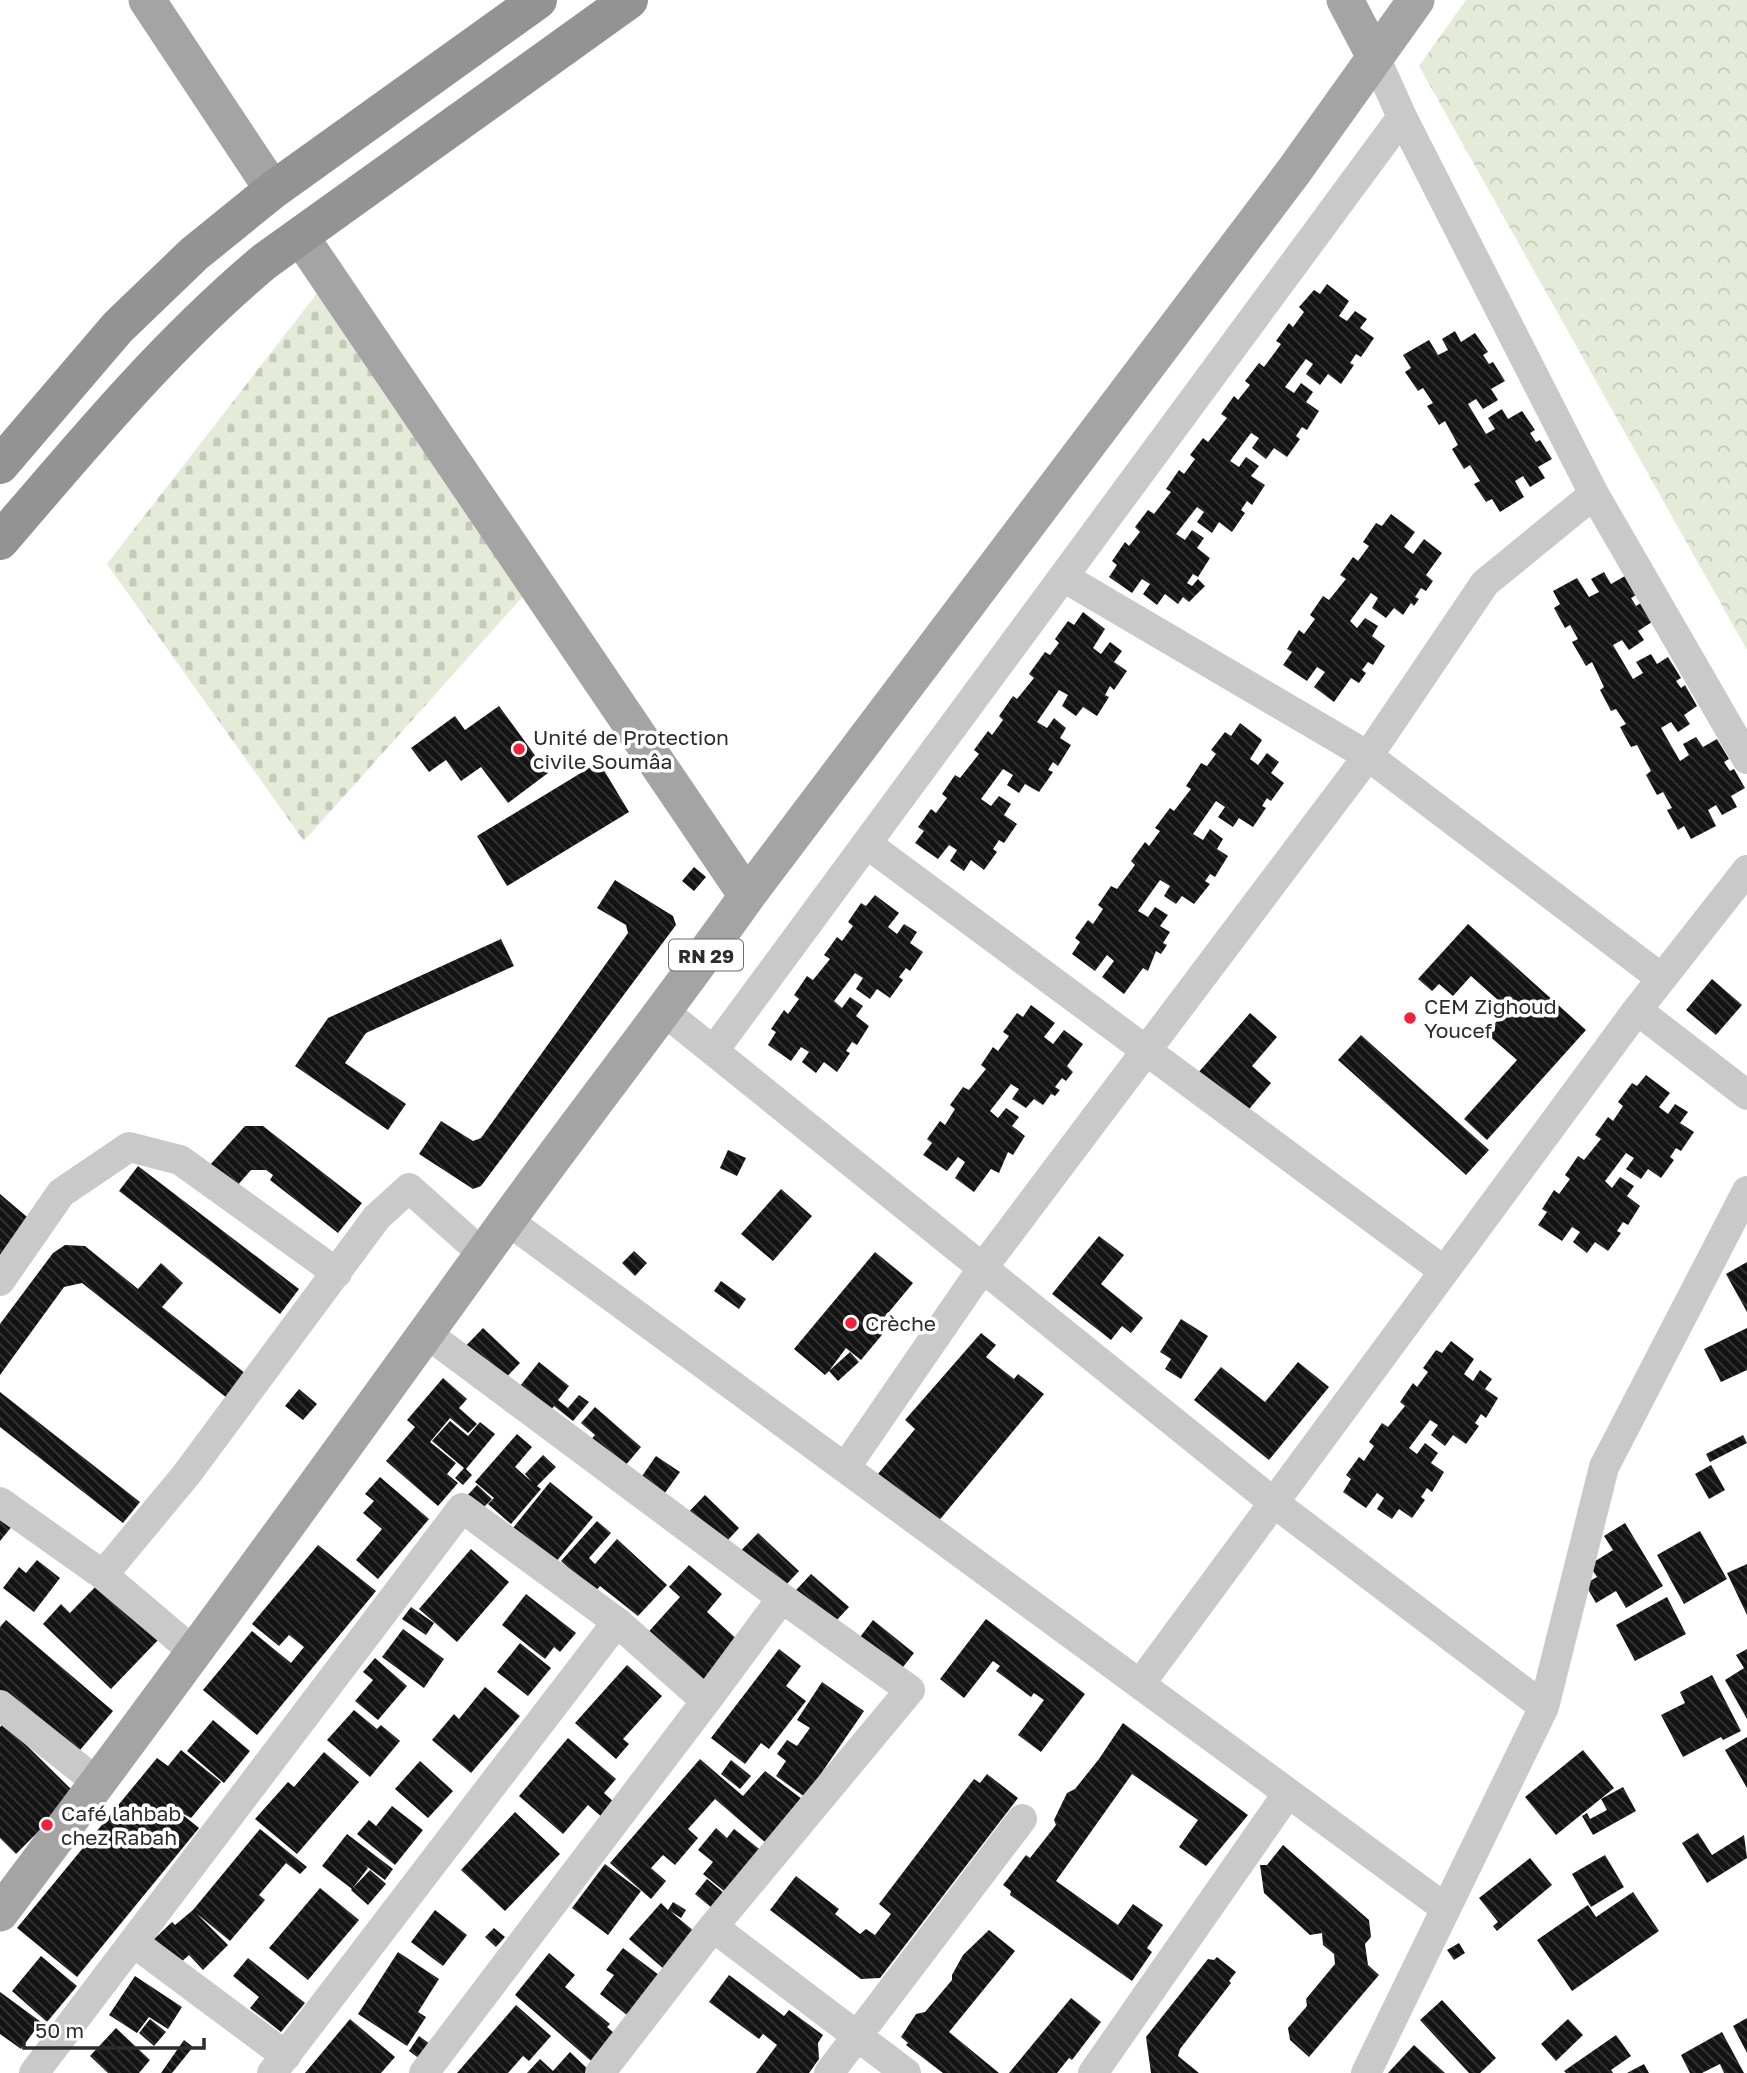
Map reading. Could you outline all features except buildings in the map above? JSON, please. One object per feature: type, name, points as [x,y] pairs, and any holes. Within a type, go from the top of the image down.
[{"type":"highway","points":[[0,465],[83,367],[155,290],[273,190],[538,0]]},
{"type":"highway","points":[[0,541],[110,413],[185,332],[265,261],[629,0]]},
{"type":"main road","points":[[146,0],[273,190]]},
{"type":"main road","points":[[1345,0],[1375,57]]},
{"type":"main road","name":"RN 29","points":[[0,1913],[194,1652],[507,1220],[665,1012],[747,896],[1294,171],[1416,0]]},
{"type":"main road","points":[[300,236],[747,896]]},
{"type":"street","points":[[1375,57],[1402,117],[1594,494],[1747,759]]},
{"type":"street","points":[[715,1049],[1065,578],[1402,117]]},
{"type":"street","points":[[845,1468],[984,1266],[1368,756],[1485,583],[1594,494]]},
{"type":"street","points":[[1065,578],[1368,756],[1661,978]]},
{"type":"street","points":[[867,844],[1444,1271]]},
{"type":"street","points":[[1140,1684],[1637,1010],[1747,870]]},
{"type":"street","points":[[1637,1010],[1747,1095]]},
{"type":"street","points":[[665,1012],[715,1049],[1273,1502],[1544,1707]]},
{"type":"street","points":[[0,1281],[61,1194],[129,1147],[180,1160],[337,1273]]},
{"type":"street","points":[[103,1576],[187,1475],[377,1217],[409,1188],[483,1254]]},
{"type":"street","points":[[1366,2073],[1544,1707],[1604,1467],[1747,1191]]},
{"type":"street","points":[[507,1220],[1445,1908]]},
{"type":"street","points":[[426,1333],[910,1690],[713,1927],[600,2073]]},
{"type":"street","points":[[0,1502],[103,1576],[194,1652]]},
{"type":"street","points":[[34,2073],[462,1508],[617,1622],[706,1700]]},
{"type":"street","points":[[424,2073],[782,1598]]},
{"type":"street","points":[[133,1942],[279,2064],[617,1622]]},
{"type":"street","points":[[0,1705],[98,1783]]},
{"type":"street","points":[[1093,2073],[1288,1793]]},
{"type":"street","points":[[829,2073],[1022,1819]]},
{"type":"street","points":[[713,1927],[906,2073]]},
{"type":"green space","points":[[1466,0],[1747,0],[1747,650],[1419,66]]},
{"type":"green space","points":[[322,287],[525,594],[304,841],[107,564]]},
{"type":"place","name":"Unité de Protection civile Soumâa","points":[[519,749]]},
{"type":"place","name":"CEM Zighoud Youcef","points":[[1410,1018]]},
{"type":"place","name":"Crèche","points":[[851,1323]]},
{"type":"place","name":"Café lahbab chez Rabah","points":[[47,1825]]}]
